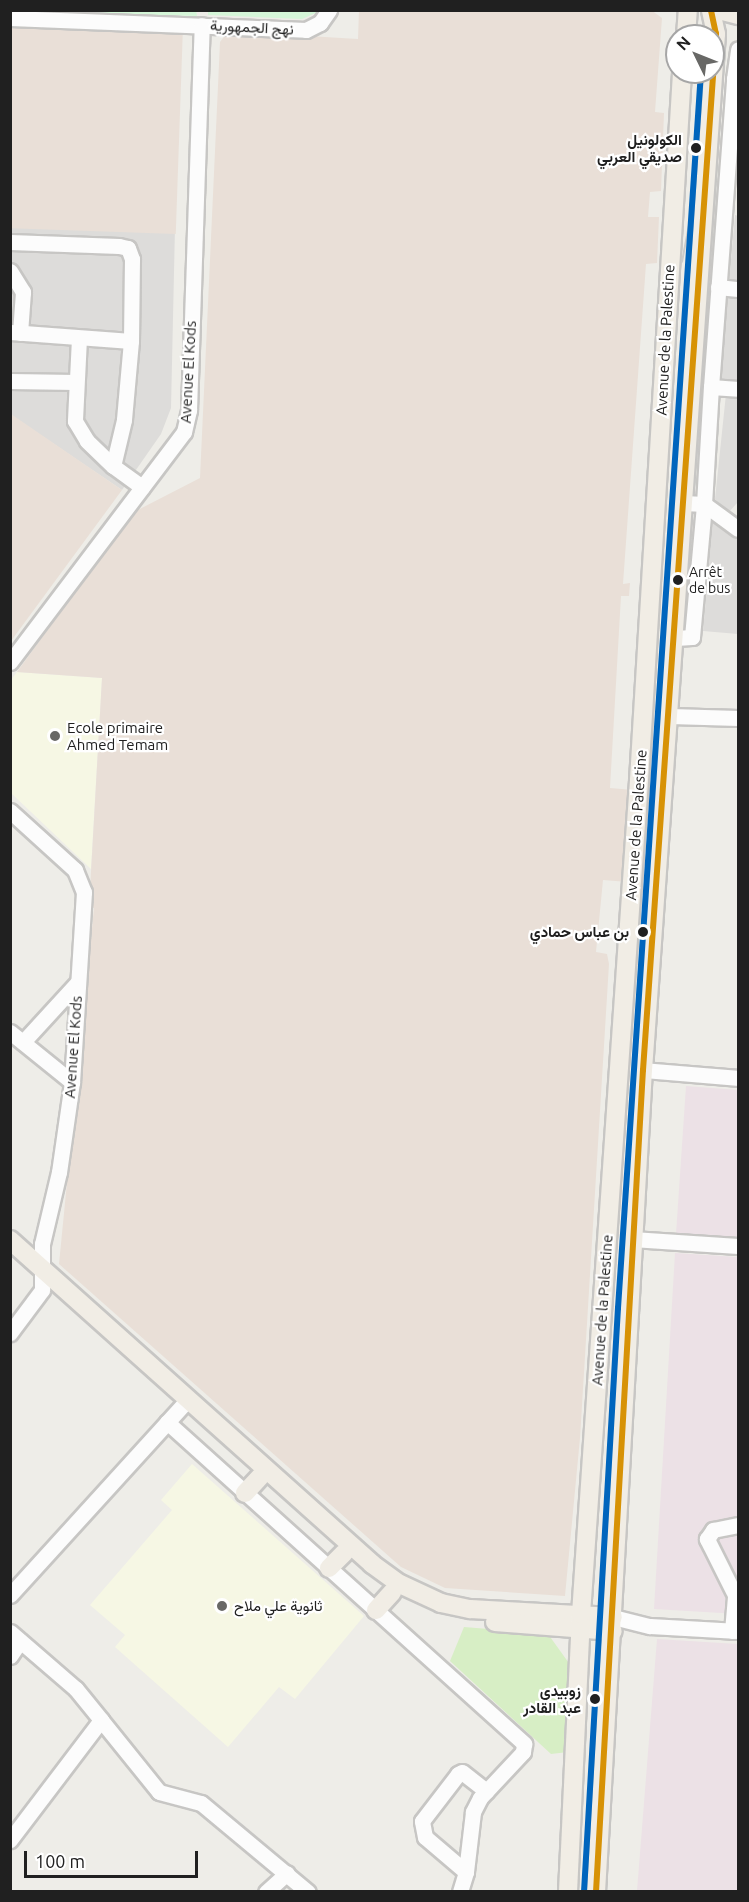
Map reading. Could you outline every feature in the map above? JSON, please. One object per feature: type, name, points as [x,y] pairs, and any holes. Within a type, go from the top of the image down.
[{"type":"main road","points":[[596,1892],[613,1624],[632,1239],[716,34],[710,10],[690,10]]},
{"type":"main road","points":[[719,10],[738,15]]},
{"type":"main road","name":"Avenue de la Palestine","points":[[568,1892],[580,1622],[638,791],[681,84]]},
{"type":"main road","points":[[10,1240],[41,1276],[182,1406],[344,1552],[392,1592],[453,1616],[613,1624]]},
{"type":"main road","points":[[10,1251],[372,1564],[400,1584],[427,1598],[470,1609],[580,1622]]},
{"type":"main road","points":[[245,1493],[260,1477]]},
{"type":"main road","points":[[329,1568],[344,1552]]},
{"type":"main road","points":[[376,1610],[392,1592]]},
{"type":"street","name":"نهج الجمهورية","points":[[10,18],[306,30],[320,23],[329,10]]},
{"type":"street","name":"Avenue El Kods","points":[[10,662],[184,432],[189,410],[202,25]]},
{"type":"street","points":[[675,638],[692,637],[704,504],[718,287],[731,210],[738,49]]},
{"type":"street","points":[[708,148],[734,149]]},
{"type":"street","points":[[10,242],[128,248],[132,259],[131,341],[124,420],[113,466]]},
{"type":"street","points":[[10,271],[23,292],[15,333],[131,341]]},
{"type":"street","points":[[718,287],[738,289]]},
{"type":"street","points":[[697,306],[717,307]]},
{"type":"street","points":[[79,338],[75,382],[75,421],[87,441],[113,466],[142,487]]},
{"type":"street","points":[[10,381],[75,382]]},
{"type":"street","points":[[711,387],[738,389]]},
{"type":"street","points":[[684,503],[704,504],[738,529]]},
{"type":"street","points":[[670,716],[738,717]]},
{"type":"street","name":"Avenue El Kods","points":[[10,811],[75,870],[82,882],[72,1083],[59,1172],[42,1244],[40,1297],[10,1333]]},
{"type":"street","points":[[23,1042],[78,982]]},
{"type":"street","points":[[10,1032],[72,1083]]},
{"type":"street","points":[[643,1070],[738,1078]]},
{"type":"street","points":[[632,1239],[738,1246]]},
{"type":"street","points":[[10,1595],[182,1406]]},
{"type":"street","points":[[167,1422],[524,1744],[523,1752],[486,1791],[473,1812],[466,1872],[460,1892]]},
{"type":"street","points":[[613,1624],[735,1631],[735,1594],[707,1539],[712,1530],[738,1525]]},
{"type":"street","points":[[10,1656],[15,1636],[76,1689],[159,1792],[201,1803],[308,1892]]},
{"type":"street","points":[[10,1840],[101,1720]]},
{"type":"street","points":[[466,1872],[425,1837],[422,1821],[458,1773],[462,1772],[486,1791]]},
{"type":"street","points":[[266,1892],[287,1873]]},
{"type":"shaded area","points":[[359,10],[651,10],[662,18],[655,112],[664,113],[661,191],[650,192],[648,217],[659,217],[657,263],[646,264],[623,584],[630,583],[629,596],[621,596],[610,788],[633,790],[628,882],[603,880],[596,952],[607,954],[609,964],[580,1438],[565,1596],[445,1588],[401,1567],[59,1264],[94,908],[89,907],[102,678],[17,672],[132,513],[200,478],[220,42],[227,33],[240,32],[358,39]]},
{"type":"shaded area","points":[[11,23],[183,29],[176,234],[10,228]]},
{"type":"shaded area","points":[[735,215],[738,216],[738,283],[729,282]]},
{"type":"shaded area","points":[[175,227],[171,408],[161,434],[122,490],[11,415],[10,228]]},
{"type":"shaded area","points":[[727,292],[738,293],[738,382],[721,381]]},
{"type":"shaded area","points":[[726,394],[738,395],[738,502],[728,513],[715,499]]},
{"type":"shaded area","points":[[11,414],[122,490],[11,641]]},
{"type":"shaded area","points":[[713,518],[738,533],[738,634],[703,631]]},
{"type":"shaded area","name":"Ecole primaire Ahmed Temam","points":[[17,672],[102,678],[91,869],[11,793],[11,680]]},
{"type":"shaded area","points":[[686,1086],[738,1090],[738,1238],[676,1234]]},
{"type":"shaded area","points":[[675,1253],[738,1257],[738,1614],[654,1609]]},
{"type":"shaded area","name":"ثانوية علي ملاح","points":[[192,1464],[364,1616],[295,1699],[279,1687],[228,1747],[115,1647],[125,1635],[90,1605],[172,1510],[161,1500]]},
{"type":"shaded area","points":[[657,1639],[738,1644],[738,1891],[637,1891]]},
{"type":"green space","points":[[11,10],[196,10],[197,16],[11,12]]},
{"type":"green space","points":[[208,11],[320,11],[302,19],[208,15]]},
{"type":"green space","points":[[464,1627],[548,1634],[571,1666],[568,1752],[551,1754],[450,1661]]},
{"type":"tram line","points":[[682,262],[691,215]]},
{"type":"transit line","points":[[596,1892],[643,1070],[716,34],[711,10]]},
{"type":"transit line","points":[[584,1892],[618,1308],[700,84]]},
{"type":"place","name":"الكولونيل صديقي العربي","points":[[696,148]]},
{"type":"place","name":"Arrêt de bus","points":[[678,580]]},
{"type":"place","name":"Ecole primaire Ahmed Temam","points":[[55,736]]},
{"type":"place","name":"بن عباس حمادي","points":[[643,932]]},
{"type":"place","name":"ثانوية علي ملاح","points":[[222,1606]]},
{"type":"place","name":"زوبيدي عبد القادر","points":[[595,1699]]}]
